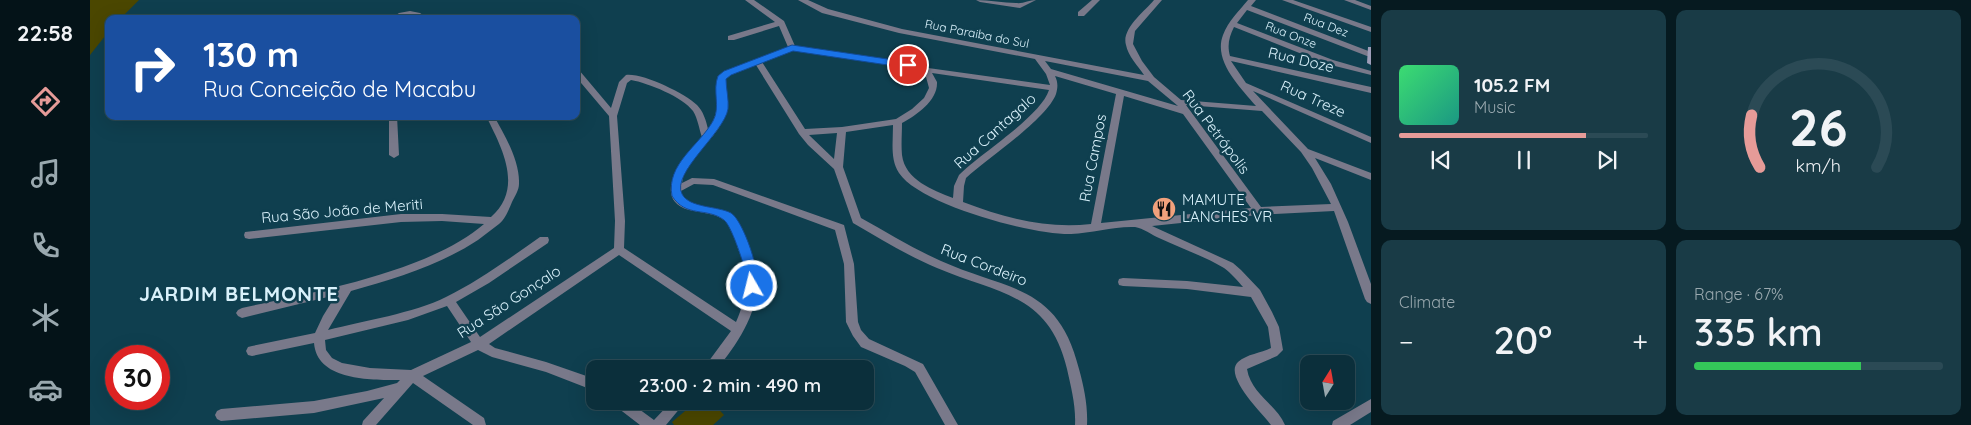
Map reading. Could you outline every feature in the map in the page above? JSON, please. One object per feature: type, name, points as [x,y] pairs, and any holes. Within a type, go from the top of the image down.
[{"type":"main road","points":[[1370,51],[1371,64]]},
{"type":"street","points":[[749,0],[781,23],[792,48]]},
{"type":"street","name":"Rua Paraiba do Sul","points":[[802,0],[825,11],[902,31],[1151,79]]},
{"type":"street","points":[[986,0],[1020,6],[1032,0]]},
{"type":"street","points":[[1082,14],[1096,0]]},
{"type":"street","name":"Rua Petrópolis","points":[[1158,0],[1131,31],[1130,44],[1138,61],[1151,79],[1179,102],[1258,211]]},
{"type":"street","points":[[1286,0],[1371,30]]},
{"type":"street","points":[[1348,0],[1371,8]]},
{"type":"street","points":[[1249,4],[1232,24],[1225,37],[1225,57],[1243,84],[1304,150],[1319,172],[1337,206],[1371,299]]},
{"type":"street","name":"Rua Dez","points":[[1249,4],[1370,51]]},
{"type":"street","points":[[400,15],[413,13],[417,15]]},
{"type":"street","points":[[731,38],[781,23]]},
{"type":"street","name":"Rua Onze","points":[[1232,24],[1330,62],[1371,74]]},
{"type":"street","points":[[717,360],[728,348],[739,330],[752,286],[750,268],[735,226],[729,217],[719,212],[687,206],[677,196],[676,190],[681,168],[717,122],[723,110],[721,78],[728,73],[792,48],[1054,88]]},
{"type":"street","name":"Rua Cantagalo","points":[[958,203],[959,186],[962,177],[1041,111],[1052,98],[1054,88],[1048,71],[1037,56]]},
{"type":"street","name":"Rua Doze","points":[[1225,57],[1371,90]]},
{"type":"street","points":[[758,62],[802,132],[811,143],[838,167]]},
{"type":"street","points":[[802,132],[842,130],[898,122],[921,106],[933,88],[933,82],[929,75],[921,69]]},
{"type":"street","points":[[1048,71],[1187,112]]},
{"type":"street","points":[[580,77],[613,116]]},
{"type":"street","points":[[706,136],[701,118],[694,107],[679,97],[635,78],[629,77],[623,82],[613,116],[620,221],[619,250],[739,330]]},
{"type":"street","name":"Rua Treze","points":[[1243,84],[1371,140]]},
{"type":"street","name":"Rua Campos","points":[[1095,228],[1120,93]]},
{"type":"street","points":[[1179,102],[1266,110]]},
{"type":"street","points":[[393,120],[394,155]]},
{"type":"street","points":[[242,313],[347,288],[415,267],[444,256],[496,221],[506,208],[514,188],[512,170],[492,120]]},
{"type":"street","points":[[898,122],[896,149],[898,162],[904,174],[914,184],[934,195],[1014,223],[1071,230],[1258,211],[1337,206]]},
{"type":"street","points":[[676,190],[692,181],[714,182],[840,228],[857,220],[838,167],[842,130]]},
{"type":"street","points":[[1304,150],[1371,177]]},
{"type":"street","name":"Rua São João de Meriti","points":[[249,235],[280,234],[388,219],[450,218],[496,221]]},
{"type":"street","name":"Rua Cordeiro","points":[[857,220],[937,264],[965,276],[1012,290],[1033,301],[1051,317],[1066,343],[1077,383],[1081,425]]},
{"type":"street","points":[[1139,224],[1229,266],[1241,275],[1256,292],[1278,338],[1277,350],[1268,357],[1247,362],[1241,368],[1241,377],[1246,387],[1278,425]]},
{"type":"street","points":[[840,228],[849,264],[852,322],[857,333],[866,343],[878,350],[919,368],[952,425]]},
{"type":"street","points":[[252,351],[408,315],[449,301],[485,280],[544,240]]},
{"type":"street","name":"Rua São Gonçalo","points":[[412,375],[478,344],[619,250]]},
{"type":"street","points":[[1123,282],[1187,285],[1256,292]]},
{"type":"street","points":[[347,288],[319,337],[318,350],[326,362],[357,373],[412,375],[480,422],[480,425]]},
{"type":"street","points":[[449,301],[478,344],[492,352],[546,367],[586,382]]},
{"type":"street","points":[[368,425],[412,375]]},
{"type":"street","points":[[221,415],[314,407],[366,397],[402,387]]},
{"type":"street","points":[[1338,425],[1371,405]]},
{"type":"street","points":[[630,410],[650,425]]},
{"type":"street","points":[[658,425],[672,410]]},
{"type":"shaded area","points":[[90,0],[139,0],[124,15],[105,15],[105,36],[90,55]]},
{"type":"shaded area","points":[[686,410],[719,410],[724,415],[713,425],[674,425],[672,422]]},
{"type":"place","name":"MAMUTE LANCHES VR","points":[[1164,209]]},
{"type":"district","name":"JARDIM BELMONTE","points":[[239,294]]},
{"type":"route","points":[[752,286],[750,268],[735,226],[729,217],[719,212],[687,206],[681,202],[676,190],[681,168],[717,122],[723,110],[721,78],[728,73],[792,48],[908,65]]}]
